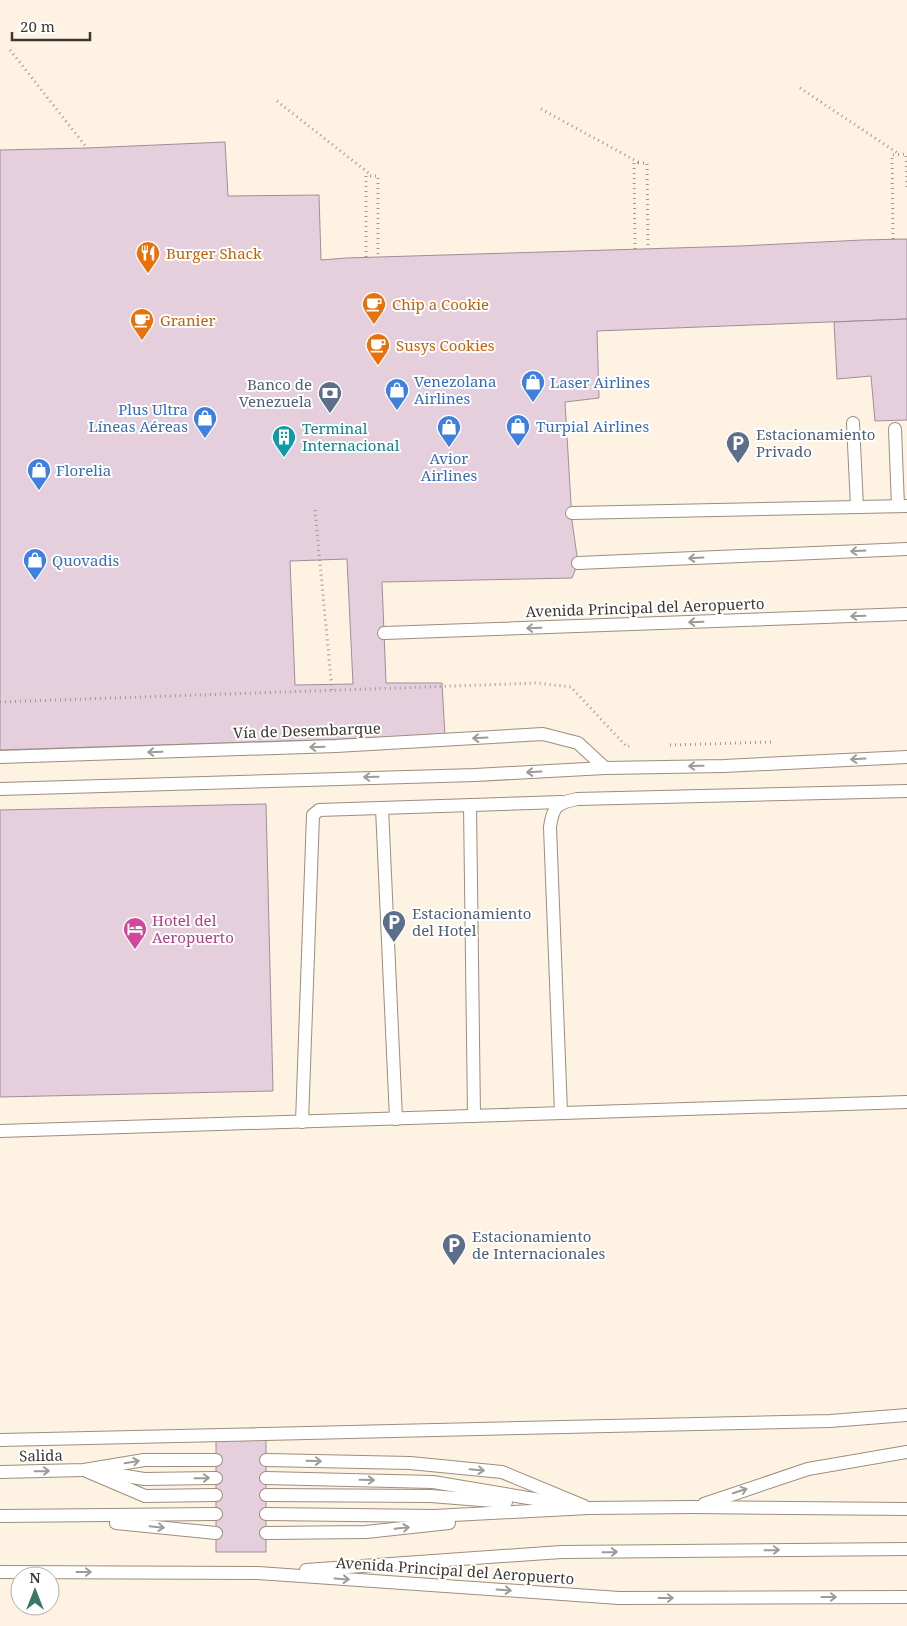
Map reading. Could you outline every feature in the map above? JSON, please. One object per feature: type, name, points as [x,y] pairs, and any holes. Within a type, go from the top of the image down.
[{"type":"lane","points":[[853,423],[857,507]]},
{"type":"lane","points":[[572,513],[902,506],[895,430]]},
{"type":"lane","points":[[578,563],[907,549]]},
{"type":"lane","name":"Avenida Principal del Aeropuerto","points":[[384,633],[907,614]]},
{"type":"lane","name":"Vía de Desembarque","points":[[0,757],[336,746],[543,734],[578,744],[605,768]]},
{"type":"lane","points":[[0,789],[475,775],[605,768],[724,766],[907,757]]},
{"type":"lane","points":[[302,1122],[313,815],[319,810],[561,802],[577,799],[635,797],[907,791]]},
{"type":"lane","points":[[561,802],[552,814],[550,827],[561,1112]]},
{"type":"lane","points":[[470,805],[474,1116]]},
{"type":"lane","points":[[382,808],[396,1119]]},
{"type":"lane","points":[[0,1131],[907,1102]]},
{"type":"lane","points":[[0,1440],[830,1421],[907,1414]]},
{"type":"lane","points":[[694,1507],[808,1469],[907,1452]]},
{"type":"lane","points":[[84,1470],[144,1460],[216,1460]]},
{"type":"lane","points":[[266,1460],[410,1464],[502,1472],[589,1508]]},
{"type":"lane","points":[[84,1470],[144,1479],[216,1478]]},
{"type":"lane","points":[[84,1470],[145,1496],[216,1496]]},
{"type":"lane","name":"Salida","points":[[0,1472],[84,1470]]},
{"type":"lane","points":[[266,1478],[433,1482],[589,1508]]},
{"type":"lane","points":[[266,1495],[431,1496],[589,1508]]},
{"type":"lane","points":[[266,1514],[434,1516],[589,1508],[694,1507],[907,1509]]},
{"type":"lane","points":[[266,1533],[366,1532],[589,1508]]},
{"type":"lane","points":[[0,1516],[56,1517],[216,1514]]},
{"type":"lane","points":[[56,1517],[216,1533]]},
{"type":"lane","points":[[258,1573],[561,1552],[907,1549]]},
{"type":"lane","name":"Avenida Principal del Aeropuerto","points":[[0,1572],[258,1573],[619,1598],[907,1597]]},
{"type":"path","points":[[10,50],[87,148]]},
{"type":"path","points":[[800,88],[899,155]]},
{"type":"path","points":[[277,101],[371,176]]},
{"type":"path","points":[[541,109],[641,163]]},
{"type":"path","points":[[893,239],[892,155],[906,154],[907,187]]},
{"type":"path","points":[[635,249],[634,163],[647,163],[648,249]]},
{"type":"path","points":[[366,257],[366,176],[378,176],[378,257]]},
{"type":"path","points":[[315,510],[332,690]]},
{"type":"path","points":[[0,702],[538,683],[571,687],[627,746],[637,746]]},
{"type":"path","points":[[666,745],[772,742]]},
{"type":"building","name":"Terminal Internacional","points":[[225,142],[228,196],[319,195],[321,260],[907,239],[907,319],[597,331],[599,398],[565,402],[572,521],[578,563],[572,578],[382,582],[386,683],[442,683],[445,736],[0,750],[0,150]],"holes":[[[347,559],[353,684],[295,685],[290,561]]]},
{"type":"building","points":[[907,319],[907,420],[875,421],[871,376],[837,379],[834,322]]},
{"type":"building","name":"Hotel del Aeropuerto","points":[[266,804],[273,1091],[0,1097],[0,810]]},
{"type":"building","points":[[216,1438],[266,1438],[266,1552],[216,1552]]},
{"type":"place","name":"Burger Shack","points":[[148,274]]},
{"type":"place","name":"Chip a Cookie","points":[[374,325]]},
{"type":"place","name":"Granier","points":[[142,341]]},
{"type":"place","name":"Susys Cookies","points":[[378,366]]},
{"type":"place","name":"Laser Airlines","points":[[533,403]]},
{"type":"place","name":"Venezolana Airlines","points":[[397,411]]},
{"type":"place","name":"Banco de Venezuela","points":[[330,414]]},
{"type":"place","name":"Plus Ultra Líneas Aéreas","points":[[205,439]]},
{"type":"place","name":"Turpial Airlines","points":[[518,447]]},
{"type":"place","name":"Avior Airlines","points":[[449,448]]},
{"type":"place","name":"Terminal Internacional","points":[[284,458]]},
{"type":"place","name":"Estacionamiento Privado","points":[[738,464]]},
{"type":"place","name":"Florelia","points":[[39,491]]},
{"type":"place","name":"Quovadis","points":[[35,581]]},
{"type":"place","name":"Estacionamiento del Hotel","points":[[394,943]]},
{"type":"place","name":"Hotel del Aeropuerto","points":[[135,950]]},
{"type":"place","name":"Estacionamiento de Internacionales","points":[[454,1266]]}]
